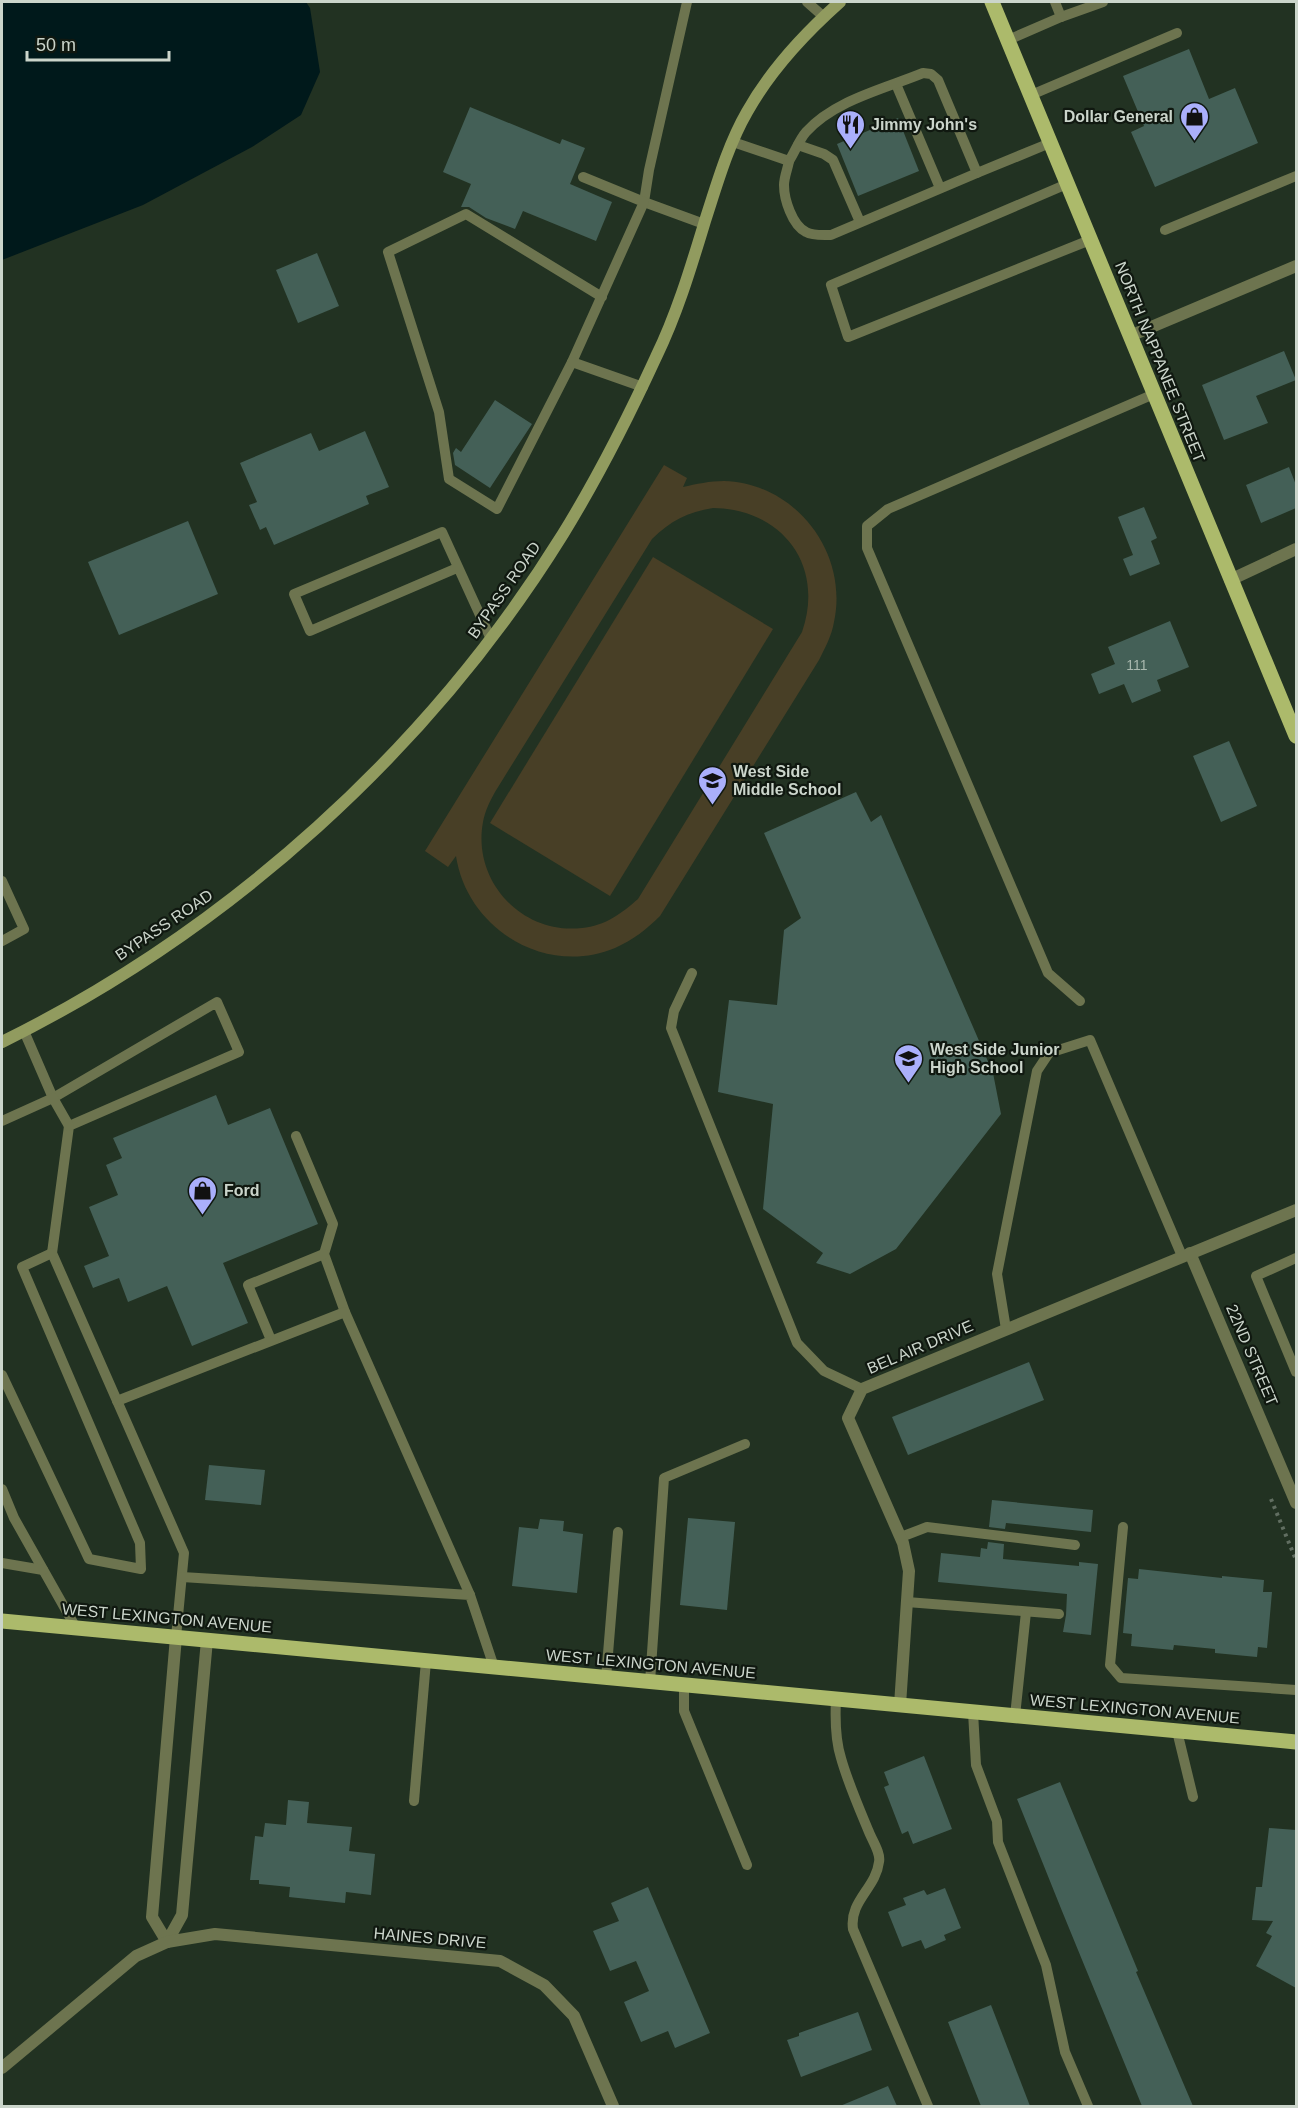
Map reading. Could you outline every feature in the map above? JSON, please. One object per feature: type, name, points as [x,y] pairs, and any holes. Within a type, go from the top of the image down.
[{"type":"main road","name":"BYPASS ROAD","points":[[2,1042],[78,1001],[181,935],[276,863],[324,821],[398,747],[464,674],[562,537],[598,475],[643,387],[666,337],[723,163],[745,115],[767,78],[799,42],[840,2]]},
{"type":"main road","name":"NORTH NAPPANEE STREET","points":[[992,2],[1230,580],[1293,716],[1296,736]]},
{"type":"main road","name":"WEST LEXINGTON AVENUE","points":[[2,1621],[1296,1742]]},
{"type":"street","points":[[1130,336],[1296,266]]},
{"type":"street","points":[[1230,580],[1296,549]]},
{"type":"street","name":"BEL AIR DRIVE","points":[[900,1705],[909,1571],[900,1537],[848,1418],[862,1389],[1296,1210]]},
{"type":"street","name":"22ND STREET","points":[[1186,1255],[1296,1503]]},
{"type":"street","points":[[176,1637],[152,1917],[167,1942],[182,1915],[207,1640]]},
{"type":"street","name":"HAINES DRIVE","points":[[2,2068],[136,1956],[167,1942],[215,1934],[500,1961],[544,1985],[574,2016],[613,2106]]},
{"type":"lane","points":[[602,297],[466,214],[388,252],[439,412],[449,479],[497,508],[572,362],[602,297],[644,202],[649,170],[687,2]]},
{"type":"lane","points":[[807,2],[824,17]]},
{"type":"lane","points":[[1054,2],[1061,17]]},
{"type":"lane","points":[[1008,40],[1103,2]]},
{"type":"lane","points":[[1031,95],[1177,33]]},
{"type":"lane","points":[[977,173],[938,80],[931,74],[923,73],[843,105],[821,118],[805,134],[789,161],[784,182],[785,195],[798,225],[806,232],[831,235],[1050,143]]},
{"type":"lane","points":[[896,84],[940,188]]},
{"type":"lane","points":[[733,142],[789,161]]},
{"type":"lane","points":[[798,145],[824,154],[833,160],[860,222]]},
{"type":"lane","points":[[1165,230],[1296,176]]},
{"type":"lane","points":[[583,177],[704,224]]},
{"type":"lane","points":[[1067,184],[831,285],[848,337],[1090,240]]},
{"type":"lane","points":[[572,362],[643,387]]},
{"type":"lane","points":[[1080,1001],[1048,973],[867,548],[867,526],[888,509],[1154,394]]},
{"type":"lane","points":[[457,568],[310,631],[294,594],[442,532],[490,638]]},
{"type":"lane","points":[[2,881],[24,929],[2,941]]},
{"type":"lane","points":[[692,973],[674,1011],[671,1028],[797,1343],[824,1371],[862,1389]]},
{"type":"lane","points":[[2,1121],[53,1098],[217,1002],[239,1052],[69,1126]]},
{"type":"lane","points":[[24,1031],[53,1098],[69,1126],[52,1253],[184,1553],[176,1637]]},
{"type":"lane","points":[[1006,1329],[996,1274],[1037,1071],[1049,1053],[1090,1040],[1186,1255]]},
{"type":"lane","points":[[296,1136],[333,1224],[324,1254],[345,1311],[470,1595],[494,1667]]},
{"type":"lane","points":[[2,1375],[89,1559],[141,1569],[140,1543],[22,1267],[52,1253]]},
{"type":"lane","points":[[271,1340],[248,1285],[324,1254]]},
{"type":"lane","points":[[1296,1258],[1256,1276],[1296,1372]]},
{"type":"lane","points":[[117,1401],[345,1311]]},
{"type":"lane","points":[[650,1682],[664,1478],[745,1444]]},
{"type":"lane","points":[[2,1490],[14,1518],[76,1628]]},
{"type":"lane","points":[[900,1537],[927,1527],[1076,1545]]},
{"type":"lane","points":[[1123,1527],[1110,1665],[1121,1678],[1296,1690]]},
{"type":"lane","points":[[606,1677],[618,1532]]},
{"type":"lane","points":[[2,1563],[44,1570]]},
{"type":"lane","points":[[182,1577],[470,1595]]},
{"type":"lane","points":[[907,1602],[1059,1614]]},
{"type":"lane","points":[[1015,1716],[1026,1612]]},
{"type":"lane","points":[[414,1802],[426,1661]]},
{"type":"lane","points":[[684,1685],[684,1711],[747,1865]]},
{"type":"lane","points":[[836,1699],[835,1731],[840,1757],[880,1860],[875,1877],[858,1901],[854,1911],[853,1929],[928,2106]]},
{"type":"lane","points":[[973,1712],[976,1765],[997,1821],[998,1842],[1046,1965],[1065,2052],[1088,2106]]},
{"type":"lane","points":[[1178,1731],[1192,1797]]},
{"type":"path","points":[[1271,1499],[1296,1560]]},
{"type":"shaded area","points":[[664,465],[687,478],[683,487],[724,481],[750,485],[773,494],[794,508],[811,526],[825,547],[833,571],[836,596],[830,637],[819,660],[660,916],[650,925],[622,945],[589,955],[563,956],[537,951],[514,940],[493,925],[476,905],[463,882],[456,856],[448,867],[425,851]],"holes":[[[713,508],[738,511],[760,519],[778,530],[792,546],[802,564],[808,585],[808,608],[802,632],[638,899],[613,918],[590,927],[560,928],[540,923],[521,913],[506,900],[485,864],[482,844],[483,822],[495,792],[652,539],[673,522],[695,512]]]},
{"type":"shaded area","points":[[653,557],[773,629],[610,896],[490,823]]},
{"type":"water","points":[[2,2],[306,2],[310,8],[320,72],[301,115],[252,147],[143,205],[2,260]]},
{"type":"building","points":[[1189,49],[1209,99],[1235,88],[1258,143],[1155,187],[1131,132],[1144,126],[1123,76]]},
{"type":"building","points":[[470,107],[560,144],[562,139],[585,148],[570,184],[612,202],[596,241],[523,211],[515,229],[486,218],[469,207],[461,207],[471,184],[443,172]]},
{"type":"building","points":[[898,118],[919,171],[858,196],[837,144]]},
{"type":"building","points":[[317,253],[339,306],[298,323],[276,270]]},
{"type":"building","points":[[1284,351],[1296,380],[1256,396],[1268,423],[1224,440],[1202,385]]},
{"type":"building","points":[[495,400],[532,424],[490,488],[455,465],[453,453],[456,448],[461,452]]},
{"type":"building","points":[[365,431],[389,487],[366,496],[369,504],[274,545],[266,527],[260,530],[249,505],[257,502],[240,463],[311,433],[319,451]]},
{"type":"building","points":[[1289,467],[1296,485],[1296,508],[1261,523],[1246,485]]},
{"type":"building","points":[[1144,507],[1157,538],[1151,541],[1160,564],[1130,576],[1123,559],[1133,555],[1118,517]]},
{"type":"building","points":[[188,521],[218,594],[119,635],[88,562]]},
{"type":"building","points":[[1170,621],[1189,667],[1157,680],[1161,691],[1132,703],[1124,684],[1099,694],[1091,674],[1115,664],[1108,647]]},
{"type":"building","points":[[1229,741],[1257,806],[1221,822],[1193,756]]},
{"type":"building","points":[[856,792],[871,822],[881,815],[993,1073],[1001,1114],[896,1249],[850,1274],[816,1263],[823,1253],[763,1209],[773,1104],[718,1092],[729,1000],[777,1005],[784,930],[801,918],[764,833]]},
{"type":"building","name":"Ford","points":[[216,1095],[228,1125],[270,1108],[318,1224],[223,1263],[248,1323],[192,1346],[167,1286],[128,1302],[119,1278],[93,1288],[84,1266],[109,1256],[89,1207],[118,1195],[106,1165],[122,1158],[113,1138]]},
{"type":"building","points":[[1029,1362],[1044,1400],[908,1455],[892,1417]]},
{"type":"building","points":[[209,1465],[265,1470],[261,1505],[205,1500]]},
{"type":"building","points":[[992,1500],[1093,1510],[1091,1532],[1006,1523],[1005,1529],[989,1527]]},
{"type":"building","points":[[688,1518],[735,1522],[727,1610],[680,1605]]},
{"type":"building","points":[[540,1519],[564,1521],[563,1531],[583,1534],[577,1593],[512,1586],[519,1527],[538,1529]]},
{"type":"building","points":[[988,1542],[1004,1544],[1003,1559],[1079,1566],[1079,1562],[1098,1564],[1091,1635],[1063,1632],[1067,1594],[938,1582],[941,1553],[980,1557],[981,1548],[987,1549]]},
{"type":"building","points":[[1139,1569],[1264,1580],[1263,1592],[1272,1592],[1267,1648],[1258,1647],[1257,1657],[1215,1653],[1215,1649],[1174,1645],[1173,1650],[1131,1646],[1132,1634],[1123,1633],[1128,1578],[1138,1579]]},
{"type":"building","points":[[924,1756],[952,1829],[913,1844],[908,1831],[902,1834],[884,1787],[889,1785],[884,1772]]},
{"type":"building","points":[[1060,1782],[1138,1971],[1136,1972],[1193,2106],[1142,2106],[1017,1799]]},
{"type":"building","points":[[288,1800],[309,1802],[307,1823],[352,1827],[349,1851],[375,1854],[371,1895],[346,1892],[345,1903],[289,1897],[290,1887],[259,1884],[259,1880],[250,1880],[255,1836],[263,1837],[265,1823],[286,1825]]},
{"type":"building","points":[[1269,1828],[1296,1830],[1296,1988],[1256,1966],[1272,1936],[1266,1933],[1273,1921],[1252,1920],[1256,1887],[1262,1887]]},
{"type":"building","points":[[648,1887],[710,2033],[675,2048],[668,2031],[641,2042],[624,2002],[649,1991],[636,1961],[610,1971],[593,1931],[619,1921],[611,1903]]},
{"type":"building","points":[[945,1888],[961,1928],[944,1935],[946,1940],[925,1949],[921,1940],[902,1947],[888,1912],[906,1905],[903,1898],[924,1890],[927,1895]]},
{"type":"building","points":[[991,2005],[1030,2106],[981,2106],[948,2022]]},
{"type":"building","points":[[858,2012],[872,2050],[801,2077],[787,2040],[799,2036],[799,2033]]},
{"type":"building","points":[[888,2086],[897,2106],[840,2106]]},
{"type":"place","name":"Dollar General","points":[[1194,142]]},
{"type":"place","name":"Jimmy John's","points":[[850,150]]},
{"type":"place","name":"West Side Middle School","points":[[712,806]]},
{"type":"place","name":"West Side Junior High School","points":[[909,1084]]},
{"type":"place","name":"Ford","points":[[203,1216]]}]
